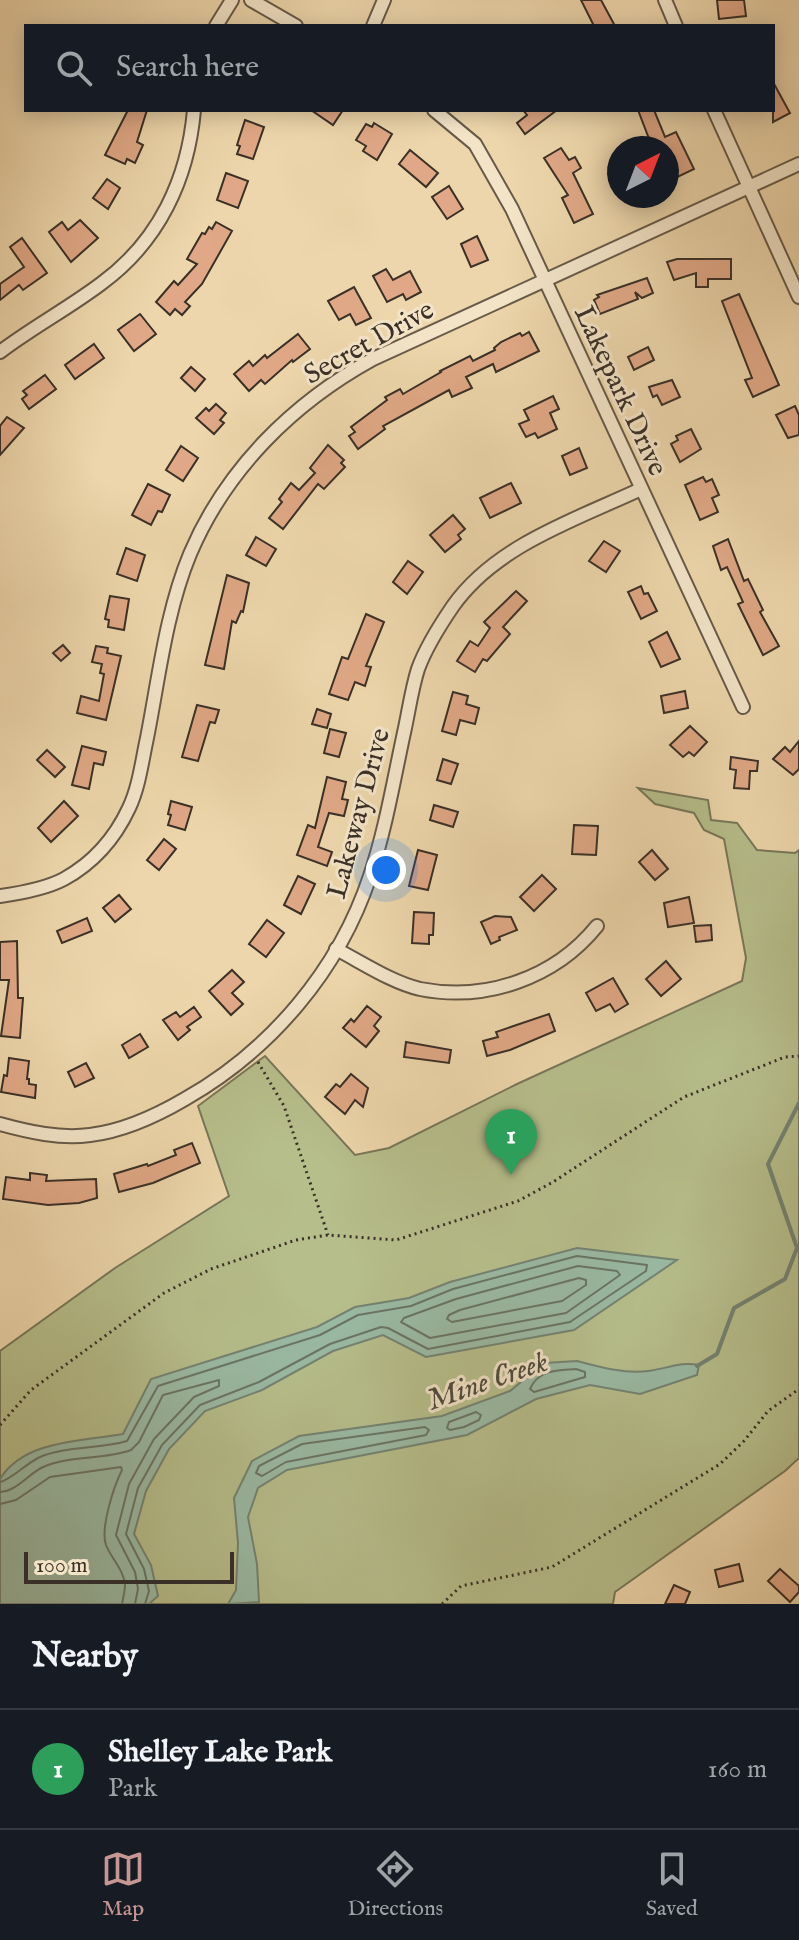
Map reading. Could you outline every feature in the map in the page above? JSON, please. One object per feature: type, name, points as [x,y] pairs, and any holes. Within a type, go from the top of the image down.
[{"type":"street","points":[[217,24],[232,0]]},
{"type":"street","points":[[251,0],[293,24]]},
{"type":"street","points":[[374,24],[384,0]]},
{"type":"street","points":[[665,0],[675,24]]},
{"type":"street","points":[[0,352],[101,284],[129,261],[153,233],[179,182],[190,144],[194,112]]},
{"type":"street","name":"Lakepark Drive","points":[[436,112],[475,144],[506,197],[743,707]]},
{"type":"street","points":[[715,112],[799,297]]},
{"type":"street","name":"Secret Drive","points":[[0,896],[42,888],[63,879],[96,855],[120,825],[137,788],[171,614],[188,558],[218,501],[267,438],[315,395],[346,374],[545,279],[799,164]]},
{"type":"street","name":"Lakeway Drive","points":[[0,1124],[26,1131],[64,1135],[107,1132],[161,1113],[219,1079],[251,1053],[299,1004],[336,949],[359,905],[373,865],[418,669],[455,603],[498,561],[641,489]]},
{"type":"street","points":[[336,949],[385,975],[418,988],[477,992],[516,982],[564,961],[581,947],[597,926]]},
{"type":"path","points":[[251,1053],[284,1106],[328,1235]]},
{"type":"path","points":[[0,1425],[31,1390],[164,1293],[211,1269],[296,1240],[328,1235],[396,1240],[518,1201],[553,1182],[684,1097],[785,1057],[799,1056]]},
{"type":"path","points":[[442,1604],[461,1586],[552,1567],[720,1464],[768,1411],[799,1389]]},
{"type":"shaded area","points":[[638,788],[708,800],[711,820],[737,823],[757,850],[795,853],[799,850],[799,1458],[615,1592],[613,1604],[0,1604],[0,1351],[115,1268],[229,1196],[198,1106],[265,1056],[355,1155],[389,1148],[517,1084],[742,981],[746,958],[724,839],[704,830],[694,813],[655,804]]},
{"type":"water","points":[[577,1248],[677,1260],[574,1330],[426,1357],[383,1335],[333,1351],[262,1390],[205,1411],[169,1449],[146,1491],[134,1534],[151,1565],[158,1596],[149,1604],[0,1604],[0,1479],[10,1466],[24,1456],[55,1444],[123,1434],[151,1379],[317,1327],[355,1307],[409,1298],[450,1282]]},
{"type":"water","points":[[577,1361],[630,1372],[699,1365],[697,1375],[640,1394],[590,1385],[536,1399],[467,1435],[287,1470],[258,1488],[248,1517],[257,1564],[259,1602],[228,1604],[236,1590],[238,1543],[234,1498],[252,1461],[299,1436],[442,1416],[510,1391],[544,1363]]},
{"type":"building","points":[[581,0],[601,0],[614,24],[593,24]]},
{"type":"building","points":[[717,0],[744,0],[746,16],[719,19]]},
{"type":"building","points":[[775,86],[790,113],[773,122],[775,112]]},
{"type":"building","points":[[127,112],[146,112],[137,142],[143,145],[135,163],[127,159],[125,164],[105,155]]},
{"type":"building","points":[[314,112],[342,112],[333,125]]},
{"type":"building","points":[[525,112],[554,112],[525,134],[517,123],[527,115]]},
{"type":"building","points":[[639,112],[655,112],[665,136],[648,136]]},
{"type":"building","points":[[245,120],[264,127],[253,159],[237,154]]},
{"type":"building","points":[[374,123],[392,134],[377,160],[363,151],[366,146],[356,140],[366,124],[372,127]]},
{"type":"building","points":[[679,138],[694,169],[679,176]]},
{"type":"building","points":[[561,148],[569,160],[575,157],[581,168],[573,173],[593,214],[574,223],[562,198],[568,195],[544,158]]},
{"type":"building","points":[[410,150],[438,173],[426,187],[399,164]]},
{"type":"building","points":[[226,173],[248,181],[238,208],[217,200]]},
{"type":"building","points":[[107,179],[120,188],[108,209],[93,198]]},
{"type":"building","points":[[449,186],[463,209],[447,219],[432,197]]},
{"type":"building","points":[[80,220],[98,238],[71,262],[49,232],[62,222],[68,230]]},
{"type":"building","points":[[216,222],[232,231],[202,284],[185,302],[190,306],[182,315],[175,309],[170,315],[156,302],[174,281],[178,285],[197,264],[187,259],[202,233],[205,234],[209,227],[212,229]]},
{"type":"building","points":[[477,236],[488,260],[471,267],[461,244]]},
{"type":"building","points":[[22,238],[47,273],[23,290],[19,285],[0,300],[0,284],[24,267],[10,247]]},
{"type":"building","points":[[677,259],[731,259],[731,279],[708,279],[708,287],[696,287],[696,273],[674,280],[667,262]]},
{"type":"building","points":[[386,269],[393,280],[410,271],[421,292],[406,300],[403,294],[387,302],[373,276]]},
{"type":"building","points":[[647,278],[653,293],[642,298],[635,292],[638,299],[600,314],[594,300],[599,297],[597,295]]},
{"type":"building","points":[[354,287],[371,318],[356,325],[350,314],[339,320],[328,301]]},
{"type":"building","points":[[739,294],[779,385],[753,397],[745,380],[752,378],[722,301]]},
{"type":"building","points":[[140,314],[156,334],[134,351],[118,330]]},
{"type":"building","points":[[529,332],[539,351],[496,372],[493,364],[466,377],[472,388],[452,397],[449,390],[383,426],[385,429],[358,449],[349,436],[355,432],[351,427],[387,400],[385,397],[400,389],[403,394],[470,356],[473,361],[495,350],[501,342]]},
{"type":"building","points":[[298,334],[310,349],[265,384],[261,380],[249,391],[234,374],[249,361],[253,366],[265,355],[267,358]]},
{"type":"building","points":[[94,344],[104,358],[75,379],[65,365]]},
{"type":"building","points":[[648,347],[654,360],[634,370],[628,357]]},
{"type":"building","points":[[191,367],[205,379],[195,391],[181,378]]},
{"type":"building","points":[[45,375],[56,389],[29,409],[22,399],[27,395],[23,391]]},
{"type":"building","points":[[672,380],[680,397],[662,405],[657,395],[653,397],[649,387]]},
{"type":"building","points":[[553,396],[559,409],[550,413],[557,429],[538,438],[535,433],[526,437],[519,424],[529,420],[524,410]]},
{"type":"building","points":[[216,404],[226,413],[220,420],[224,423],[214,434],[196,418],[206,408],[209,411]]},
{"type":"building","points":[[795,406],[799,415],[799,435],[788,438],[776,415]]},
{"type":"building","points":[[7,417],[24,428],[0,455],[0,426]]},
{"type":"building","points":[[691,429],[701,449],[680,462],[671,444],[678,440],[676,436]]},
{"type":"building","points":[[328,445],[344,460],[341,463],[345,467],[324,489],[318,484],[283,529],[269,518],[282,502],[279,499],[291,483],[299,490],[315,473],[310,468]]},
{"type":"building","points":[[181,446],[198,458],[183,481],[166,470]]},
{"type":"building","points":[[579,448],[587,468],[570,475],[562,456]]},
{"type":"building","points":[[703,477],[706,482],[712,479],[719,495],[712,498],[718,512],[700,520],[685,485]]},
{"type":"building","points":[[511,483],[521,503],[490,518],[480,498]]},
{"type":"building","points":[[148,484],[170,495],[151,525],[132,515]]},
{"type":"building","points":[[453,515],[465,529],[458,535],[461,539],[445,552],[430,535]]},
{"type":"building","points":[[256,537],[276,549],[266,566],[246,555]]},
{"type":"building","points":[[728,539],[744,581],[748,579],[763,610],[760,612],[779,646],[763,655],[738,604],[743,602],[727,567],[721,570],[713,546]]},
{"type":"building","points":[[604,541],[620,551],[606,572],[589,561]]},
{"type":"building","points":[[126,548],[145,555],[137,581],[117,574]]},
{"type":"building","points":[[408,561],[423,572],[407,594],[393,582]]},
{"type":"building","points":[[227,575],[249,583],[243,612],[236,623],[232,621],[224,669],[205,665]]},
{"type":"building","points":[[641,586],[657,611],[641,619],[628,592]]},
{"type":"building","points":[[516,591],[527,601],[503,627],[510,634],[487,661],[483,659],[475,672],[457,661],[470,641],[478,646],[490,628],[484,622]]},
{"type":"building","points":[[110,596],[129,599],[124,630],[108,627],[109,620],[105,619]]},
{"type":"building","points":[[366,614],[384,622],[366,666],[371,667],[365,686],[355,682],[348,700],[329,694],[342,657],[348,659]]},
{"type":"building","points":[[667,632],[680,659],[661,667],[649,642]]},
{"type":"building","points":[[63,645],[70,653],[61,661],[53,653]]},
{"type":"building","points":[[96,646],[108,648],[107,653],[121,656],[106,720],[77,713],[81,696],[99,701],[104,674],[100,673],[102,664],[92,662]]},
{"type":"building","points":[[685,691],[688,708],[664,713],[661,696]]},
{"type":"building","points":[[453,692],[468,696],[466,704],[479,708],[475,724],[460,720],[456,735],[442,731]]},
{"type":"building","points":[[197,705],[219,710],[215,723],[210,722],[198,761],[182,757]]},
{"type":"building","points":[[317,709],[331,714],[327,728],[312,724]]},
{"type":"building","points":[[690,726],[707,742],[694,756],[689,752],[683,757],[670,745]]},
{"type":"building","points":[[330,729],[346,733],[339,757],[324,753]]},
{"type":"building","points":[[799,741],[799,769],[793,775],[773,759],[785,747],[790,752]]},
{"type":"building","points":[[82,746],[106,752],[103,765],[94,763],[89,789],[72,785]]},
{"type":"building","points":[[47,750],[65,767],[55,777],[37,760]]},
{"type":"building","points":[[731,757],[758,761],[757,771],[750,771],[749,789],[734,788],[736,770],[730,769]]},
{"type":"building","points":[[443,759],[458,764],[451,784],[437,780]]},
{"type":"building","points":[[327,777],[346,782],[342,799],[348,800],[344,816],[329,813],[318,847],[332,852],[327,866],[297,855],[308,825],[315,828]]},
{"type":"building","points":[[64,801],[78,816],[51,842],[38,828]]},
{"type":"building","points":[[171,801],[192,807],[185,830],[168,825]]},
{"type":"building","points":[[434,805],[458,812],[453,827],[430,820]]},
{"type":"building","points":[[574,825],[598,826],[596,855],[572,854]]},
{"type":"building","points":[[164,839],[176,849],[159,870],[147,860]]},
{"type":"building","points":[[418,850],[437,855],[428,890],[409,886]]},
{"type":"building","points":[[652,850],[668,869],[655,880],[639,862]]},
{"type":"building","points":[[542,875],[556,889],[534,911],[520,897]]},
{"type":"building","points":[[298,876],[315,884],[301,914],[284,905]]},
{"type":"building","points":[[119,895],[131,909],[115,922],[103,908]]},
{"type":"building","points":[[689,897],[694,923],[668,927],[664,903]]},
{"type":"building","points":[[414,912],[434,913],[433,935],[429,935],[429,944],[412,943]]},
{"type":"building","points":[[495,916],[511,917],[517,930],[491,944],[481,922]]},
{"type":"building","points":[[87,918],[92,931],[62,943],[57,931]]},
{"type":"building","points":[[267,920],[284,933],[266,957],[249,944]]},
{"type":"building","points":[[711,925],[712,940],[696,942],[694,926]]},
{"type":"building","points":[[17,941],[18,998],[23,998],[20,1038],[1,1036],[9,980],[0,980],[0,942]]},
{"type":"building","points":[[666,961],[681,979],[661,996],[646,979]]},
{"type":"building","points":[[232,970],[244,982],[232,993],[243,1004],[231,1015],[209,991]]},
{"type":"building","points":[[613,978],[628,1004],[615,1012],[610,1004],[596,1011],[586,993]]},
{"type":"building","points":[[367,1006],[381,1017],[374,1026],[379,1031],[366,1047],[343,1028],[351,1019],[354,1022]]},
{"type":"building","points":[[194,1007],[201,1017],[187,1027],[190,1030],[178,1040],[163,1020],[176,1012],[180,1017]]},
{"type":"building","points":[[549,1014],[555,1031],[487,1056],[483,1041],[498,1037],[496,1032]]},
{"type":"building","points":[[140,1034],[148,1047],[129,1058],[122,1045]]},
{"type":"building","points":[[406,1042],[451,1050],[449,1063],[404,1057]]},
{"type":"building","points":[[9,1058],[29,1061],[27,1079],[29,1084],[36,1085],[35,1098],[1,1092]]},
{"type":"building","points":[[86,1063],[94,1078],[75,1087],[68,1072]]},
{"type":"building","points":[[351,1074],[368,1088],[363,1107],[355,1100],[345,1114],[325,1097],[336,1084],[340,1087]]},
{"type":"building","points":[[192,1143],[200,1163],[153,1183],[119,1192],[114,1174],[176,1155],[174,1150]]},
{"type":"building","points":[[30,1173],[47,1175],[46,1181],[96,1179],[97,1198],[79,1203],[48,1205],[3,1199],[6,1177],[30,1180]]},
{"type":"building","points":[[739,1564],[743,1581],[719,1587],[715,1570]]},
{"type":"building","points":[[780,1569],[799,1586],[799,1592],[790,1602],[768,1581]]},
{"type":"building","points":[[674,1585],[690,1592],[685,1604],[665,1604]]},
{"type":"waterway","name":"Mine Creek","points":[[697,1366],[717,1354],[734,1308],[785,1279],[797,1248],[768,1164],[799,1103]]},
{"type":"place","name":"Shelley Lake Park","points":[[511,1175]]}]
